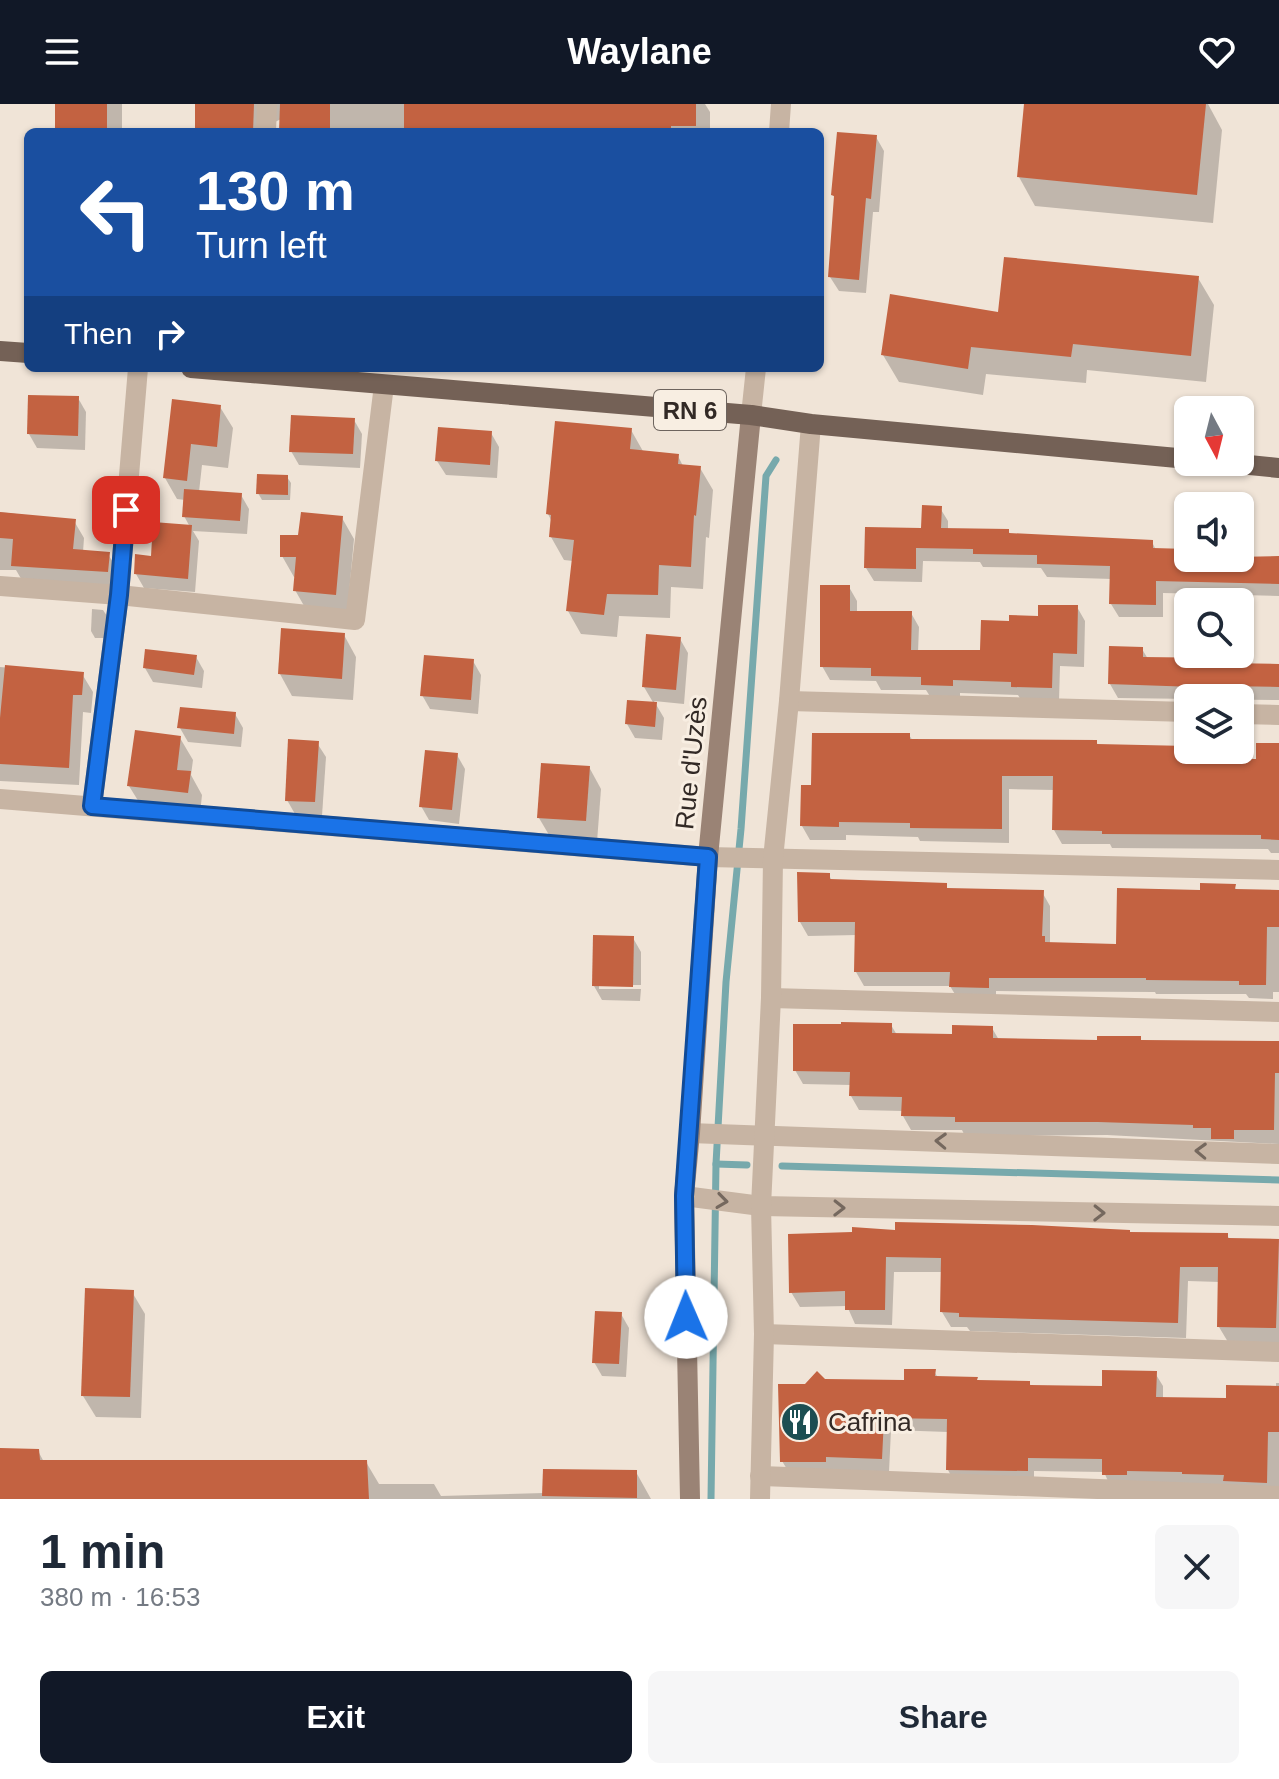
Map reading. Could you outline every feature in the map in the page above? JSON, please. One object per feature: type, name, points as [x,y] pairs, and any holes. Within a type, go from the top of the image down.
[{"type":"main road","points":[[0,351],[24,353]]},
{"type":"main road","name":"RN 6","points":[[275,372],[384,385],[751,415],[811,424],[1174,458]]},
{"type":"main road","points":[[1254,466],[1279,468]]},
{"type":"street","points":[[266,128],[267,104]]},
{"type":"street","points":[[779,128],[781,104]]},
{"type":"street","points":[[92,806],[119,595],[138,372]]},
{"type":"street","name":"Rue d'Uzès","points":[[690,1499],[684,1196],[708,857],[756,372]]},
{"type":"street","points":[[0,586],[355,620],[384,385]]},
{"type":"street","points":[[760,1499],[764,1334],[761,1206],[771,998],[773,859],[811,424]]},
{"type":"street","points":[[789,701],[1174,712]]},
{"type":"street","points":[[1254,714],[1279,715]]},
{"type":"street","points":[[0,799],[708,857],[1279,870]]},
{"type":"street","points":[[771,998],[1279,1012]]},
{"type":"street","points":[[690,1133],[1279,1154]]},
{"type":"street","points":[[684,1196],[761,1206],[1279,1216]]},
{"type":"street","points":[[764,1334],[1279,1352]]},
{"type":"street","points":[[760,1476],[1279,1496]]},
{"type":"building","points":[[55,104],[107,104],[107,128],[55,128]]},
{"type":"building","points":[[195,104],[254,104],[253,128],[195,128]]},
{"type":"building","points":[[280,104],[330,104],[330,128],[279,128]]},
{"type":"building","points":[[404,104],[696,104],[696,126],[404,128]]},
{"type":"building","points":[[1024,104],[1206,104],[1197,195],[1017,177]]},
{"type":"building","points":[[837,132],[877,135],[871,199],[866,198],[859,280],[828,277]]},
{"type":"building","points":[[1004,257],[1199,276],[1191,356],[1073,344],[1071,357],[971,347],[968,369],[881,355],[890,294],[998,312]]},
{"type":"building","points":[[28,395],[79,396],[78,436],[27,434]]},
{"type":"building","points":[[172,399],[221,405],[217,447],[191,444],[187,481],[163,478]]},
{"type":"building","points":[[291,415],[355,418],[353,454],[289,452]]},
{"type":"building","points":[[555,421],[632,428],[630,449],[679,454],[678,464],[701,466],[691,567],[659,565],[658,595],[607,594],[604,615],[566,611],[574,540],[549,537],[551,515],[546,514]]},
{"type":"building","points":[[438,427],[492,431],[490,465],[435,461]]},
{"type":"building","points":[[257,474],[288,475],[288,495],[256,494]]},
{"type":"building","points":[[184,489],[242,493],[240,521],[182,517]]},
{"type":"building","points":[[922,505],[942,506],[941,528],[1009,529],[1009,533],[1153,540],[1153,548],[1174,549],[1174,572],[1254,572],[1254,557],[1279,556],[1279,584],[1156,581],[1156,605],[1109,604],[1110,566],[1037,564],[1037,555],[973,554],[973,549],[916,548],[916,569],[864,568],[865,527],[921,528]]},
{"type":"building","points":[[0,512],[76,519],[73,549],[110,552],[108,572],[11,566],[13,539],[0,538]]},
{"type":"building","points":[[301,512],[343,516],[336,595],[293,591],[296,557],[280,557],[280,535],[298,535]]},
{"type":"building","points":[[153,522],[192,525],[188,579],[134,574],[135,554],[151,556]]},
{"type":"building","points":[[820,585],[850,585],[850,611],[912,611],[911,650],[980,650],[981,620],[1009,621],[1009,615],[1038,616],[1038,605],[1078,605],[1077,654],[1053,653],[1052,688],[1011,687],[1011,682],[953,680],[953,686],[921,685],[921,677],[871,676],[871,668],[820,667]]},
{"type":"building","points":[[281,628],[345,633],[342,679],[278,674]]},
{"type":"building","points":[[646,634],[681,637],[676,690],[642,687]]},
{"type":"building","points":[[1109,646],[1143,647],[1143,657],[1174,657],[1174,668],[1254,668],[1254,664],[1279,664],[1279,687],[1254,687],[1254,684],[1108,684]]},
{"type":"building","points":[[145,649],[197,655],[194,675],[143,668]]},
{"type":"building","points":[[424,655],[474,659],[471,700],[420,696]]},
{"type":"building","points":[[5,665],[84,672],[82,695],[73,695],[69,768],[0,764]]},
{"type":"building","points":[[627,700],[657,702],[655,727],[625,724]]},
{"type":"building","points":[[180,707],[236,712],[234,734],[177,728]]},
{"type":"building","points":[[135,730],[181,736],[177,770],[191,771],[188,793],[127,786]]},
{"type":"building","points":[[812,733],[910,733],[910,739],[1097,740],[1097,744],[1174,746],[1174,764],[1254,764],[1256,743],[1279,743],[1279,840],[1261,839],[1261,835],[1102,834],[1102,831],[1052,830],[1053,776],[1002,776],[1002,829],[910,828],[910,823],[839,822],[839,827],[800,826],[801,785],[811,785]]},
{"type":"building","points":[[288,739],[319,741],[315,802],[285,801]]},
{"type":"building","points":[[425,750],[458,753],[452,810],[419,807]]},
{"type":"building","points":[[541,763],[590,766],[586,821],[537,818]]},
{"type":"building","points":[[797,872],[830,873],[830,879],[947,883],[947,888],[1044,890],[1042,936],[1045,936],[1045,942],[1116,944],[1117,888],[1200,890],[1200,883],[1236,884],[1235,889],[1279,890],[1279,927],[1267,927],[1266,985],[1239,985],[1239,981],[1146,978],[989,978],[989,988],[949,987],[950,972],[854,972],[855,922],[798,922]]},
{"type":"building","points":[[593,935],[634,936],[633,987],[592,986]]},
{"type":"building","points":[[892,1023],[892,1033],[952,1034],[952,1025],[993,1026],[993,1038],[1097,1040],[1097,1036],[1141,1036],[1141,1040],[1279,1041],[1274,1130],[1234,1130],[1234,1139],[1211,1139],[1211,1128],[1193,1128],[1193,1125],[955,1122],[955,1117],[901,1116],[902,1097],[849,1096],[850,1072],[793,1071],[793,1024]]},
{"type":"building","points":[[895,1222],[1228,1233],[1228,1238],[1279,1239],[1276,1328],[1217,1327],[1218,1267],[1180,1267],[1178,1323],[959,1317],[959,1313],[940,1312],[941,1258],[886,1257],[885,1310],[845,1310],[845,1291],[789,1293],[788,1234],[852,1232],[852,1227],[895,1230]]},
{"type":"building","points":[[85,1288],[134,1290],[130,1397],[81,1396]]},
{"type":"building","points":[[595,1311],[622,1312],[619,1364],[592,1363]]},
{"type":"building","points":[[904,1369],[936,1369],[935,1376],[1030,1381],[1030,1385],[1102,1386],[1102,1370],[1157,1371],[1156,1397],[1226,1398],[1226,1385],[1279,1386],[1279,1432],[1268,1432],[1267,1483],[1223,1481],[1224,1475],[1182,1472],[1127,1471],[1127,1475],[1102,1475],[1102,1459],[1028,1458],[1028,1471],[946,1470],[947,1419],[884,1418],[882,1459],[826,1457],[826,1462],[780,1462],[778,1384],[805,1384],[817,1371],[825,1379],[904,1380]]},
{"type":"building","points":[[0,1448],[39,1449],[40,1460],[367,1460],[369,1499],[0,1499]]},
{"type":"building","points":[[543,1469],[637,1470],[637,1498],[542,1496]]},
{"type":"waterway","points":[[711,1499],[716,1164],[726,982],[741,829],[766,476],[776,460]]},
{"type":"waterway","points":[[716,1164],[747,1165]]},
{"type":"waterway","points":[[782,1166],[1279,1180]]},
{"type":"place","name":"Cafrina","points":[[800,1422]]},
{"type":"route","points":[[126,510],[119,595],[92,806],[708,857],[684,1196],[686,1317]]}]
